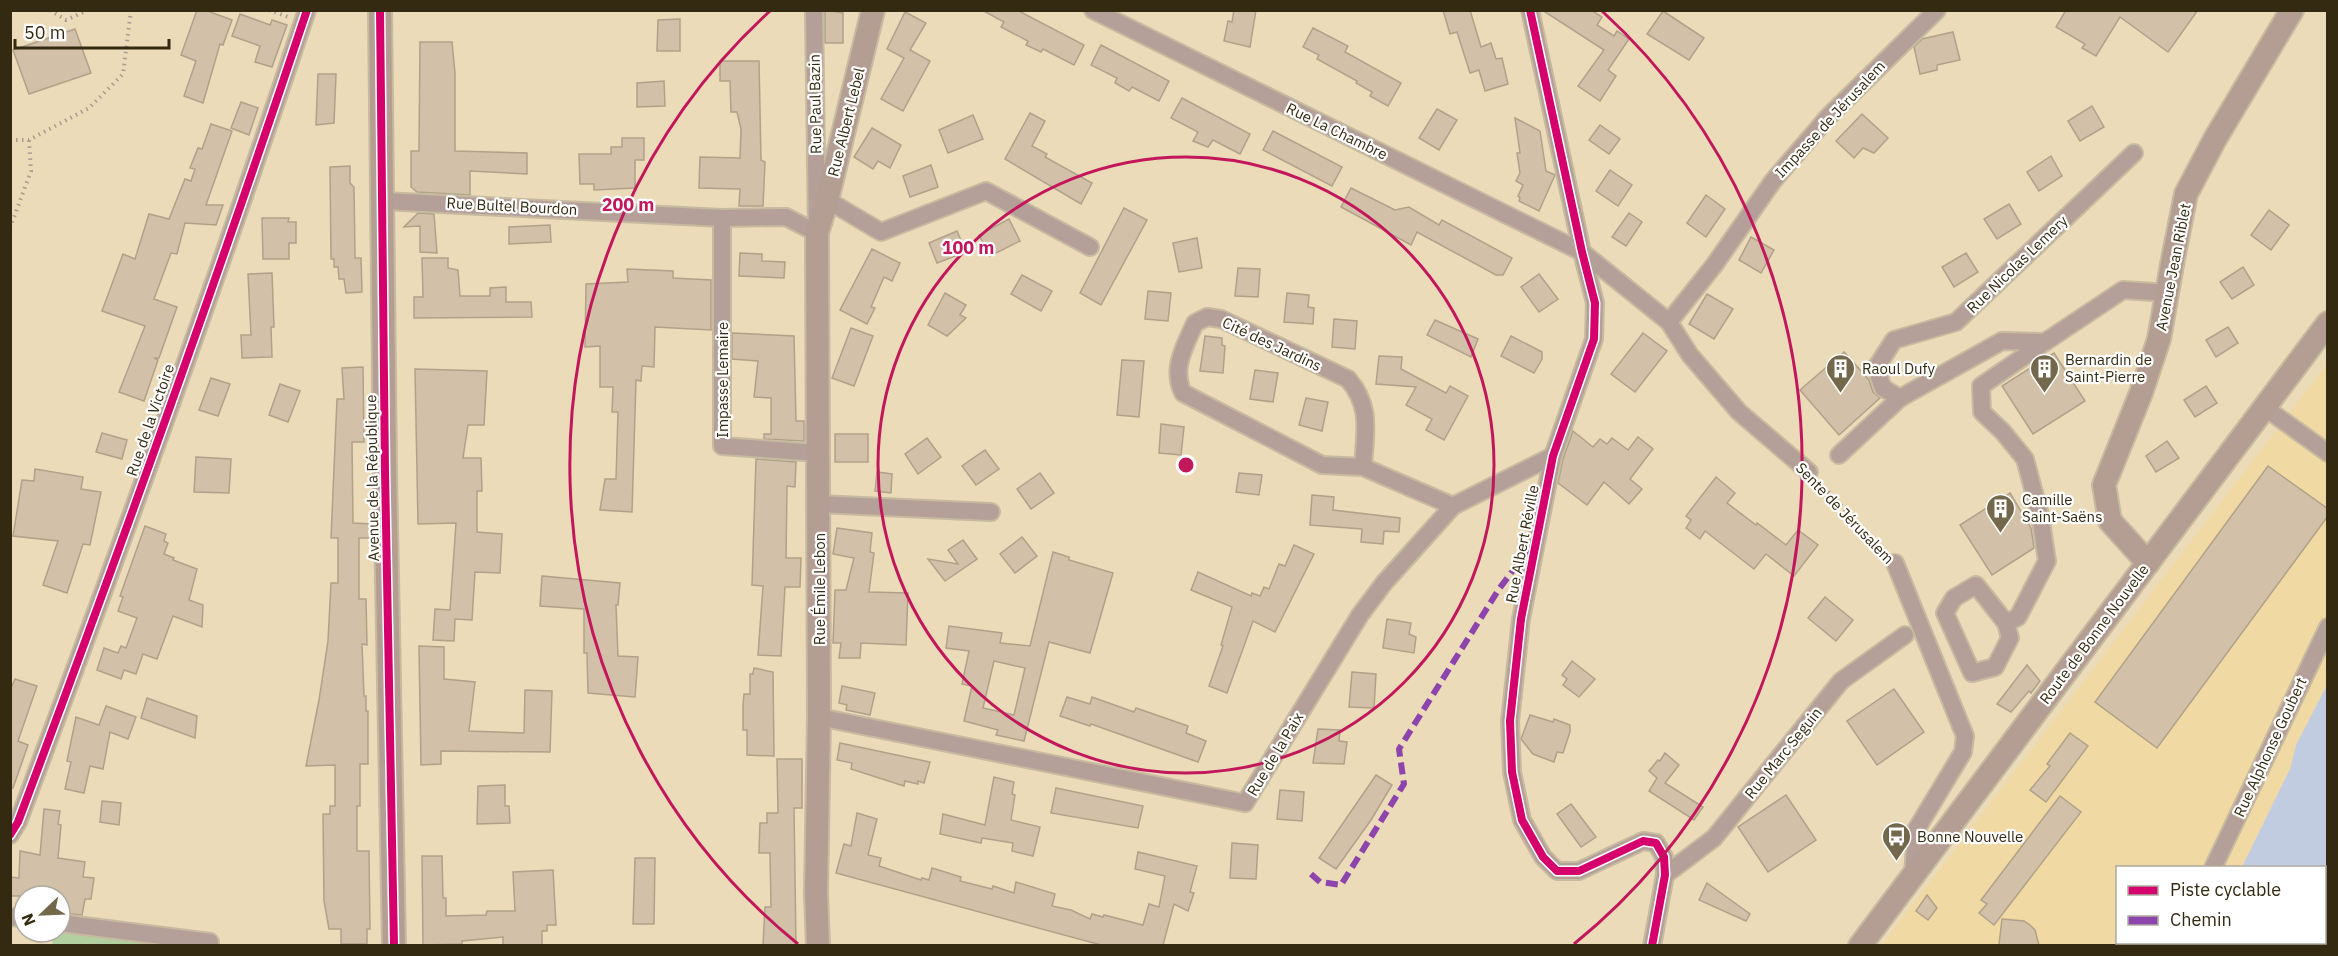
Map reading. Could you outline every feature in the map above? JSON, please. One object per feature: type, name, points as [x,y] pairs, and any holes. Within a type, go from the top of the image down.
[{"type":"main road","name":"Avenue de la République","points":[[380,10],[385,471],[394,945]]},
{"type":"main road","name":"Rue Albert Lebel","points":[[817,233],[873,10]]},
{"type":"main road","name":"Avenue Jean Riblet","points":[[2148,563],[2110,521],[2104,484],[2159,339],[2187,194],[2215,139],[2292,10]]},
{"type":"main road","name":"Rue Émile Lebon","points":[[817,233],[819,717],[816,893],[818,945]]},
{"type":"main road","name":"Route de Bonne Nouvelle","points":[[1860,945],[2328,323]]},
{"type":"street","name":"Rue de la Victoire","points":[[10,835],[18,822],[93,622],[272,116],[307,10]]},
{"type":"street","name":"Rue Paul Bazin","points":[[814,10],[817,233]]},
{"type":"street","name":"Rue La Chambre","points":[[1093,10],[1582,252]]},
{"type":"street","name":"Rue Albert Réville","points":[[1530,10],[1595,303],[1594,339],[1553,456],[1521,619],[1510,721],[1512,772],[1522,820],[1543,857],[1557,872],[1579,871],[1643,841],[1656,843],[1664,857],[1665,875],[1652,945]]},
{"type":"street","name":"Impasse de Jérusalem","points":[[1669,322],[1715,264],[1773,181],[1828,117],[1937,10]]},
{"type":"street","name":"Rue Nicolas Lemery","points":[[1900,398],[1883,388],[1876,368],[1894,340],[1956,322],[2134,153]]},
{"type":"street","points":[[827,200],[881,232],[986,191],[1090,247]]},
{"type":"street","name":"Rue Bultel Bourdon","points":[[383,201],[722,218],[786,217],[817,233]]},
{"type":"street","name":"Impasse Lemaire","points":[[722,218],[722,446],[818,453]]},
{"type":"street","name":"Sente de Jérusalem","points":[[1582,252],[1669,322],[1690,355],[1739,412],[1809,472]]},
{"type":"street","points":[[2006,623],[2018,617],[2046,561],[2040,515],[2025,459],[2003,432],[1982,412],[1982,386],[2123,290],[2168,292]]},
{"type":"street","name":"Cité des Jardins","points":[[1363,466],[1366,418],[1360,396],[1348,379],[1221,319],[1207,317],[1195,323],[1178,365],[1178,382],[1182,393],[1322,465],[1363,466],[1453,506]]},
{"type":"street","points":[[1839,455],[1900,398],[2002,341],[2045,342]]},
{"type":"street","points":[[2265,407],[2328,453]]},
{"type":"street","name":"Rue de la Paix","points":[[819,717],[1245,803],[1360,615],[1384,583],[1453,506],[1553,456]]},
{"type":"street","points":[[819,504],[991,512]]},
{"type":"street","name":"Sente de Jérusalem","points":[[1895,563],[1965,736],[1963,752],[1916,830],[1913,876]]},
{"type":"street","points":[[1976,585],[2006,623],[2010,638],[1995,667],[1972,673],[1945,613],[1954,598],[1976,585]]},
{"type":"street","name":"Rue Alphonse Goubert","points":[[2213,866],[2328,627]]},
{"type":"street","name":"Rue Marc Seguin","points":[[1665,875],[1714,838],[1841,681],[1905,635]]},
{"type":"street","points":[[72,925],[210,942],[210,945]]},
{"type":"path","points":[[50,10],[66,20],[88,10]]},
{"type":"path","points":[[10,140],[29,140],[89,108],[123,74],[130,10]]},
{"type":"path","points":[[10,228],[32,171],[29,140]]},
{"type":"shaded area","points":[[2327,364],[2327,685],[2296,745],[2290,769],[2242,866],[2116,866],[2116,944],[2205,945],[1881,946]]},
{"type":"green space","points":[[72,926],[157,939],[157,945],[52,946],[52,944],[72,944]]},
{"type":"water","points":[[2327,685],[2327,945],[2205,945],[2326,944],[2326,866],[2242,866],[2290,769],[2296,745]]},
{"type":"building","points":[[197,10],[205,10],[232,20],[223,45],[220,44],[203,103],[184,96],[196,61],[181,55]]},
{"type":"building","points":[[825,10],[843,13],[843,43],[825,43]]},
{"type":"building","points":[[982,10],[1017,10],[1084,45],[1074,65],[1043,49],[1041,52],[1026,45],[1028,41],[1001,27],[1004,22]]},
{"type":"building","points":[[1234,10],[1256,10],[1250,47],[1224,41],[1228,21],[1232,22]]},
{"type":"building","points":[[1443,10],[1470,10],[1481,47],[1491,43],[1496,59],[1502,58],[1508,84],[1485,91],[1479,70],[1470,73],[1457,32],[1450,34]]},
{"type":"building","points":[[1542,10],[1591,10],[1602,17],[1597,25],[1614,36],[1617,31],[1629,39],[1608,70],[1616,76],[1600,101],[1578,86],[1604,50]]},
{"type":"building","points":[[2066,10],[2198,10],[2168,52],[2120,17],[2096,56],[2082,48],[2085,44],[2056,27]]},
{"type":"building","points":[[1663,11],[1704,38],[1689,60],[1647,34]]},
{"type":"building","points":[[905,12],[926,23],[910,50],[930,61],[903,111],[881,99],[904,58],[887,49]]},
{"type":"building","points":[[240,14],[270,25],[272,20],[287,25],[272,67],[255,62],[260,46],[232,36]]},
{"type":"building","points":[[680,19],[680,51],[657,51],[658,20]]},
{"type":"building","points":[[1313,28],[1348,46],[1345,52],[1401,83],[1388,106],[1370,96],[1372,92],[1356,83],[1357,81],[1317,59],[1319,55],[1303,47]]},
{"type":"building","points":[[75,29],[91,73],[29,94],[13,50]]},
{"type":"building","points":[[1953,32],[1960,60],[1937,65],[1937,70],[1920,74],[1914,47],[1922,39]]},
{"type":"building","points":[[420,42],[452,42],[455,73],[455,151],[527,153],[527,174],[470,171],[470,195],[417,192],[411,187],[411,151],[419,151]]},
{"type":"building","points":[[1101,45],[1169,81],[1159,101],[1132,87],[1129,91],[1115,83],[1117,78],[1091,65]]},
{"type":"building","points":[[720,61],[759,61],[761,160],[765,162],[763,206],[739,206],[740,189],[699,188],[700,157],[740,158],[741,129],[737,112],[731,112],[730,81],[720,81]]},
{"type":"building","points":[[318,74],[336,74],[334,123],[316,125]]},
{"type":"building","points":[[664,81],[665,106],[637,107],[637,83]]},
{"type":"building","points":[[1182,98],[1250,134],[1240,154],[1213,140],[1208,147],[1193,141],[1198,132],[1171,118]]},
{"type":"building","points":[[241,102],[258,108],[249,135],[231,128]]},
{"type":"building","points":[[2092,106],[2104,127],[2080,141],[2068,121]]},
{"type":"building","points":[[1437,109],[1457,120],[1439,150],[1419,138]]},
{"type":"building","points":[[1030,113],[1045,121],[1032,146],[1047,154],[1045,157],[1092,183],[1081,204],[1005,159]]},
{"type":"building","points":[[1862,114],[1888,138],[1874,153],[1863,148],[1854,158],[1836,141]]},
{"type":"building","points":[[973,115],[983,139],[948,153],[939,130]]},
{"type":"building","points":[[1515,118],[1540,131],[1546,171],[1555,175],[1539,211],[1519,201],[1518,196],[1523,185],[1516,181],[1520,173],[1517,153],[1520,153]]},
{"type":"building","points":[[211,124],[232,131],[206,205],[223,205],[216,225],[185,223],[177,254],[171,253],[154,299],[177,307],[159,358],[154,358],[158,360],[144,401],[119,392],[145,326],[102,311],[123,254],[135,259],[149,214],[169,219],[185,179],[191,181],[195,169],[190,168],[198,148],[202,149]]},
{"type":"building","points":[[1600,125],[1620,139],[1609,154],[1589,140]]},
{"type":"building","points":[[872,128],[901,145],[890,168],[878,161],[873,169],[854,157]]},
{"type":"building","points":[[1273,131],[1342,167],[1332,186],[1263,150]]},
{"type":"building","points":[[622,138],[644,138],[644,160],[635,160],[635,188],[594,190],[594,184],[580,184],[579,154],[611,154],[611,147],[622,147]]},
{"type":"building","points":[[2051,156],[2062,176],[2039,191],[2027,172]]},
{"type":"building","points":[[931,165],[938,187],[910,197],[903,176]]},
{"type":"building","points":[[350,166],[350,183],[354,187],[355,258],[361,258],[362,292],[346,293],[344,279],[339,279],[338,267],[334,267],[334,259],[331,259],[330,167]]},
{"type":"building","points":[[1610,170],[1632,185],[1618,206],[1596,191]]},
{"type":"building","points":[[1351,188],[1395,210],[1409,207],[1439,225],[1442,220],[1512,258],[1503,275],[1496,275],[1417,232],[1411,245],[1341,207]]},
{"type":"building","points":[[1706,195],[1725,209],[1706,237],[1687,223]]},
{"type":"building","points":[[2009,204],[2021,224],[1997,239],[1984,219]]},
{"type":"building","points":[[1124,208],[1147,220],[1101,305],[1080,293]]},
{"type":"building","points":[[2269,210],[2289,225],[2271,250],[2251,235]]},
{"type":"building","points":[[418,213],[434,214],[437,253],[420,252],[420,226],[404,227]]},
{"type":"building","points":[[1629,213],[1642,222],[1626,246],[1612,237]]},
{"type":"building","points":[[262,218],[289,218],[288,222],[296,222],[296,243],[289,243],[289,259],[263,259]]},
{"type":"building","points":[[1009,219],[1020,241],[990,256],[979,235]]},
{"type":"building","points":[[550,225],[551,242],[509,244],[509,227]]},
{"type":"building","points":[[957,231],[966,252],[937,263],[929,243]]},
{"type":"building","points":[[1751,237],[1774,250],[1761,273],[1739,260]]},
{"type":"building","points":[[1197,238],[1202,268],[1179,272],[1173,243]]},
{"type":"building","points":[[872,249],[900,263],[892,281],[884,277],[871,307],[875,308],[867,324],[840,310]]},
{"type":"building","points":[[740,253],[762,254],[762,261],[785,262],[784,278],[739,276]]},
{"type":"building","points":[[1966,253],[1978,272],[1954,287],[1942,267]]},
{"type":"building","points":[[422,258],[448,258],[448,268],[458,270],[460,296],[490,296],[490,288],[506,287],[506,302],[531,302],[532,317],[414,318],[414,297],[423,297]]},
{"type":"building","points":[[2243,267],[2254,285],[2232,299],[2220,282]]},
{"type":"building","points":[[1238,268],[1260,269],[1258,297],[1235,296]]},
{"type":"building","points":[[627,269],[673,271],[673,278],[711,280],[711,330],[655,327],[654,367],[642,366],[641,381],[636,380],[632,512],[600,510],[605,479],[616,479],[618,412],[612,412],[613,387],[600,387],[600,346],[585,347],[586,284],[628,282]]},
{"type":"building","points":[[272,273],[274,327],[271,327],[272,357],[242,358],[241,335],[251,335],[248,274]]},
{"type":"building","points":[[1539,274],[1558,299],[1539,312],[1521,287]]},
{"type":"building","points":[[1022,275],[1052,291],[1041,311],[1011,294]]},
{"type":"building","points":[[1148,291],[1171,293],[1168,321],[1145,319]]},
{"type":"building","points":[[945,293],[966,305],[960,315],[966,318],[947,336],[928,325]]},
{"type":"building","points":[[1287,293],[1309,295],[1308,307],[1314,308],[1313,324],[1284,322]]},
{"type":"building","points":[[1707,294],[1733,309],[1714,339],[1689,324]]},
{"type":"building","points":[[1334,319],[1357,321],[1355,349],[1332,347]]},
{"type":"building","points":[[1435,320],[1478,339],[1471,357],[1427,335]]},
{"type":"building","points":[[2228,327],[2238,343],[2216,357],[2206,340]]},
{"type":"building","points":[[851,328],[873,336],[854,386],[832,378]]},
{"type":"building","points":[[732,333],[794,336],[796,421],[804,421],[804,441],[764,439],[764,434],[771,434],[771,398],[754,397],[758,361],[732,359]]},
{"type":"building","points":[[1643,333],[1667,351],[1635,392],[1611,374]]},
{"type":"building","points":[[1205,336],[1222,338],[1222,345],[1225,346],[1223,373],[1200,371]]},
{"type":"building","points":[[1511,336],[1542,352],[1542,359],[1534,373],[1501,356]]},
{"type":"building","name":"Raoul Dufy","points":[[1844,352],[1869,380],[1873,392],[1880,398],[1839,435],[1800,390]]},
{"type":"building","name":"Bernardin de Saint-Pierre","points":[[2054,353],[2085,401],[2033,434],[2002,386]]},
{"type":"building","points":[[1379,356],[1402,357],[1401,369],[1446,393],[1450,386],[1468,396],[1444,440],[1426,430],[1432,419],[1406,405],[1416,387],[1376,384]]},
{"type":"building","points":[[1122,360],[1144,361],[1139,417],[1117,415]]},
{"type":"building","points":[[363,367],[364,442],[352,442],[353,523],[372,524],[373,538],[359,538],[359,599],[366,599],[367,645],[362,644],[364,696],[366,696],[366,711],[368,711],[368,764],[360,764],[357,851],[369,851],[370,929],[367,929],[367,944],[341,944],[341,929],[329,929],[324,901],[323,814],[330,814],[330,806],[335,806],[335,765],[306,766],[328,641],[331,583],[338,583],[338,538],[331,538],[337,399],[344,399],[342,368]]},
{"type":"building","points":[[415,369],[487,371],[484,425],[468,425],[463,458],[481,458],[482,491],[477,491],[477,532],[502,534],[500,573],[475,572],[472,620],[455,619],[454,641],[433,640],[435,609],[450,610],[456,523],[418,524]]},
{"type":"building","points":[[1255,370],[1278,373],[1273,402],[1250,399]]},
{"type":"building","points":[[211,378],[230,384],[218,416],[199,410]]},
{"type":"building","points":[[280,384],[300,391],[288,422],[269,415]]},
{"type":"building","points":[[2206,386],[2217,403],[2195,417],[2184,400]]},
{"type":"building","points":[[1306,398],[1328,402],[1322,431],[1299,425]]},
{"type":"building","points":[[1161,424],[1184,427],[1181,455],[1159,453]]},
{"type":"building","points":[[1573,431],[1593,447],[1600,439],[1607,444],[1612,438],[1628,450],[1638,437],[1653,449],[1630,479],[1642,489],[1629,504],[1604,482],[1587,505],[1558,483],[1563,459]]},
{"type":"building","points":[[102,433],[127,440],[122,459],[96,452]]},
{"type":"building","points":[[835,434],[868,434],[868,462],[835,462]]},
{"type":"building","points":[[927,438],[941,457],[918,474],[905,454]]},
{"type":"building","points":[[2167,441],[2179,458],[2156,472],[2146,456]]},
{"type":"building","points":[[985,450],[999,469],[976,485],[962,466]]},
{"type":"building","points":[[196,457],[231,459],[229,493],[194,492]]},
{"type":"building","points":[[756,459],[796,462],[795,487],[787,486],[786,558],[801,558],[800,587],[785,587],[781,656],[758,655],[763,586],[752,585]]},
{"type":"building","points":[[2268,466],[2328,509],[2328,516],[2157,748],[2095,702]]},
{"type":"building","points":[[35,469],[83,477],[81,489],[101,492],[90,545],[83,544],[67,593],[43,585],[58,541],[13,536],[22,480],[34,481]]},
{"type":"building","points":[[877,472],[892,474],[891,493],[875,491]]},
{"type":"building","points":[[1040,473],[1054,493],[1031,509],[1017,489]]},
{"type":"building","points":[[1239,473],[1262,475],[1259,495],[1236,492]]},
{"type":"building","points":[[1716,477],[1735,493],[1727,503],[1786,545],[1798,530],[1818,545],[1794,576],[1766,554],[1754,569],[1705,531],[1700,539],[1686,528],[1691,520],[1686,516]]},
{"type":"building","name":"Camille Saint-Saëns","points":[[2010,493],[2031,528],[2034,548],[1992,575],[1960,525]]},
{"type":"building","points":[[1312,495],[1334,497],[1333,510],[1400,518],[1399,532],[1384,531],[1383,544],[1361,542],[1362,529],[1310,525]]},
{"type":"building","points":[[145,526],[166,534],[164,541],[168,543],[164,554],[197,569],[189,600],[203,605],[202,627],[173,616],[157,659],[143,654],[136,674],[124,670],[121,679],[97,670],[104,648],[118,653],[121,646],[126,648],[137,618],[118,611],[123,597],[120,596]]},
{"type":"building","points":[[837,528],[872,533],[870,552],[874,553],[869,592],[908,593],[906,645],[861,643],[860,658],[839,658],[841,643],[833,643],[835,590],[846,590],[854,558],[833,554]]},
{"type":"building","points":[[1022,537],[1037,556],[1015,573],[1000,554]]},
{"type":"building","points":[[963,540],[977,559],[945,581],[928,559],[958,564],[948,550]]},
{"type":"building","points":[[1294,545],[1314,554],[1275,632],[1253,621],[1227,693],[1209,686],[1223,646],[1221,645],[1232,607],[1191,590],[1198,572],[1251,596],[1252,593],[1260,596],[1264,587],[1269,589],[1279,564],[1285,566]]},
{"type":"building","points":[[1053,552],[1069,557],[1069,560],[1113,573],[1090,653],[1049,642],[1024,741],[996,735],[998,730],[964,721],[972,686],[962,684],[969,651],[946,648],[949,626],[1002,633],[1000,643],[1030,646]],"holes":[[[994,661],[1025,668],[1014,715],[983,708]]]},
{"type":"building","points":[[542,576],[620,583],[618,605],[616,605],[618,656],[638,657],[635,697],[588,693],[587,653],[584,653],[584,609],[540,606]]},
{"type":"building","points":[[1825,597],[1853,620],[1836,641],[1808,618]]},
{"type":"building","points":[[1387,619],[1411,623],[1409,634],[1416,637],[1414,653],[1383,648]]},
{"type":"building","points":[[419,646],[444,647],[444,679],[475,682],[469,731],[524,733],[525,690],[552,691],[550,752],[441,751],[441,764],[421,765]]},
{"type":"building","points":[[1572,661],[1595,679],[1579,697],[1563,685],[1567,679],[1562,675]]},
{"type":"building","points":[[2027,665],[2040,681],[2011,712],[1997,704]]},
{"type":"building","points":[[754,668],[773,672],[774,756],[747,755],[747,730],[743,730],[743,706],[744,694],[750,694],[750,674],[753,674]]},
{"type":"building","points":[[1352,672],[1376,674],[1374,708],[1349,707]]},
{"type":"building","points":[[15,679],[37,686],[18,741],[28,745],[13,788],[10,788],[10,691]]},
{"type":"building","points":[[842,686],[875,693],[870,715],[846,710],[847,705],[839,703]]},
{"type":"building","points":[[1894,689],[1924,732],[1877,765],[1847,721]]},
{"type":"building","points":[[1067,697],[1090,704],[1092,697],[1134,712],[1136,708],[1188,726],[1186,733],[1206,741],[1198,762],[1091,724],[1090,726],[1060,716]]},
{"type":"building","points":[[147,698],[197,716],[195,738],[141,718]]},
{"type":"building","points":[[106,706],[136,717],[128,739],[110,732],[103,769],[90,766],[84,793],[65,789],[71,762],[67,761],[76,717],[99,725]]},
{"type":"building","points":[[1530,715],[1553,722],[1554,719],[1570,725],[1563,753],[1557,752],[1554,762],[1533,754],[1521,739]]},
{"type":"building","points":[[1318,729],[1340,730],[1339,741],[1347,742],[1344,764],[1313,763]]},
{"type":"building","points":[[2070,733],[2088,746],[2046,802],[2030,790],[2050,766],[2047,764]]},
{"type":"building","points":[[840,743],[930,762],[924,783],[905,781],[904,786],[851,769],[852,763],[837,760]]},
{"type":"building","points":[[1665,753],[1679,765],[1665,783],[1703,807],[1694,820],[1649,791],[1657,778],[1649,771]]},
{"type":"building","points":[[777,759],[802,759],[802,808],[794,808],[796,945],[763,945],[765,907],[771,907],[770,853],[759,853],[760,823],[767,823],[767,813],[778,813]]},
{"type":"building","points":[[1376,775],[1392,785],[1371,820],[1336,869],[1319,858]]},
{"type":"building","points":[[994,777],[1014,782],[1012,794],[1015,795],[1011,820],[1040,827],[1033,856],[1012,851],[1013,843],[982,838],[981,843],[940,834],[943,814],[985,825]]},
{"type":"building","points":[[505,785],[505,806],[509,806],[510,823],[477,824],[478,786]]},
{"type":"building","points":[[1056,788],[1143,806],[1138,828],[1051,813]]},
{"type":"building","points":[[1280,790],[1304,792],[1302,821],[1277,819]]},
{"type":"building","points":[[1786,795],[1816,840],[1768,872],[1738,827]]},
{"type":"building","points":[[2060,796],[2081,812],[1994,925],[1979,913],[1987,904],[1981,900]]},
{"type":"building","points":[[102,801],[121,803],[119,825],[100,822]]},
{"type":"building","points":[[1571,804],[1596,837],[1581,847],[1557,814]]},
{"type":"building","points":[[44,809],[60,811],[58,858],[85,862],[83,877],[94,878],[91,899],[85,899],[82,915],[72,914],[72,884],[12,884],[12,896],[10,896],[10,877],[19,878],[20,851],[40,855]]},
{"type":"building","points":[[857,813],[877,819],[868,855],[881,858],[879,866],[921,880],[922,878],[929,880],[932,868],[961,877],[960,881],[992,889],[993,886],[1014,893],[1016,882],[1055,894],[1052,906],[1071,910],[1090,919],[1092,914],[1103,917],[1104,915],[1143,925],[1149,904],[1159,907],[1165,876],[1135,869],[1138,852],[1197,866],[1190,892],[1194,893],[1188,911],[1174,904],[1163,945],[1101,945],[836,873],[844,844],[851,846]]},
{"type":"building","points":[[1232,843],[1258,845],[1256,879],[1230,878]]},
{"type":"building","points":[[422,856],[442,856],[446,916],[486,915],[487,911],[515,911],[513,872],[553,870],[556,925],[547,925],[547,931],[542,931],[542,945],[503,945],[503,937],[462,941],[462,944],[423,945]]},
{"type":"building","points":[[635,858],[655,858],[654,924],[633,924]]},
{"type":"building","points":[[1707,883],[1750,914],[1746,921],[1699,900]]},
{"type":"building","points":[[1927,895],[1937,908],[1928,920],[1916,911]]},
{"type":"building","points":[[2002,919],[2024,921],[2030,925],[2035,930],[2039,945],[1999,945]]},
{"type":"marked path","points":[[1311,874],[1320,882],[1341,885],[1404,784],[1399,749],[1499,589],[1533,544]]},
{"type":"cycle path","points":[[10,835],[18,822],[130,519],[238,214],[307,10]]},
{"type":"cycle path","points":[[380,10],[385,471],[394,946]]},
{"type":"cycle path","points":[[1530,10],[1595,303],[1594,339],[1553,456],[1521,619],[1510,721],[1512,772],[1522,820],[1543,857],[1557,871],[1579,871],[1643,841],[1656,843],[1664,857],[1665,875],[1652,946]]},
{"type":"place","name":"Raoul Dufy","points":[[1841,394]]},
{"type":"place","name":"Bernardin de Saint-Pierre","points":[[2044,394]]},
{"type":"place","name":"Camille Saint-Saëns","points":[[2001,534]]},
{"type":"place","name":"Bonne Nouvelle","points":[[1896,862]]}]
